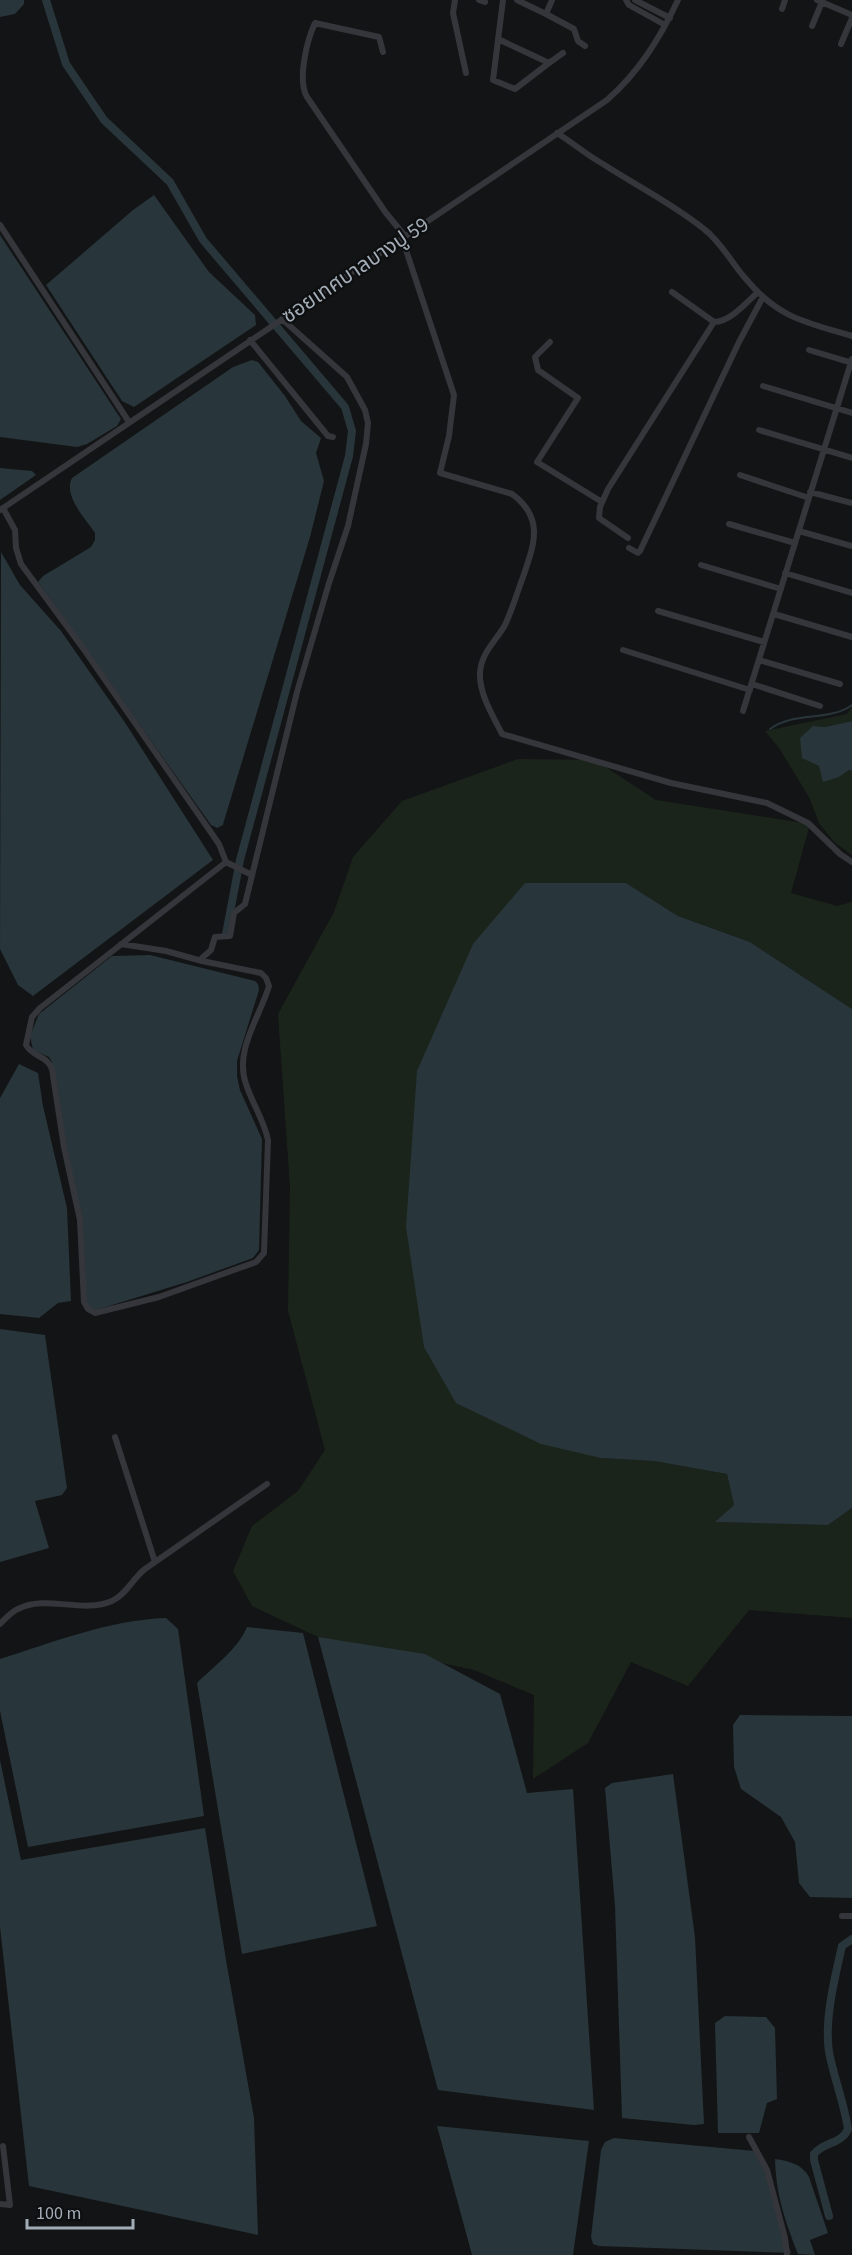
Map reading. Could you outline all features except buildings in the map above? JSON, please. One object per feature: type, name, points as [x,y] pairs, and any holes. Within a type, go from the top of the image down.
[{"type":"street","points":[[455,0],[453,13],[466,73]]},
{"type":"street","points":[[503,0],[492,77],[494,81],[514,89],[563,53]]},
{"type":"street","points":[[517,0],[574,29],[578,41],[585,46]]},
{"type":"street","points":[[546,14],[552,0]]},
{"type":"street","name":"ซอยเทศบาลบางปู 59","points":[[2,509],[607,100],[627,82],[648,55],[678,0]]},
{"type":"street","points":[[782,9],[785,0]]},
{"type":"street","points":[[630,1],[670,18]]},
{"type":"street","points":[[630,1],[665,25]]},
{"type":"street","points":[[812,26],[820,1],[852,16],[841,44]]},
{"type":"street","points":[[383,52],[379,37],[315,23],[308,46],[303,88],[403,237],[454,395],[449,436],[440,473],[512,494],[521,500],[528,510],[535,534],[534,543],[505,623],[486,651],[480,667],[480,684],[502,734],[671,783],[767,803],[808,823],[840,854],[852,862]]},
{"type":"street","points":[[498,39],[549,63]]},
{"type":"street","points":[[558,133],[601,164],[673,206],[703,228],[717,241],[746,280],[785,314],[852,336]]},
{"type":"street","points":[[0,225],[129,422]]},
{"type":"street","points":[[672,292],[714,322],[730,316],[760,294]]},
{"type":"street","points":[[628,548],[638,553],[640,551],[760,294]]},
{"type":"street","points":[[202,961],[211,950],[215,937],[230,936],[234,912],[245,904],[297,692],[348,526],[369,423],[366,410],[347,377],[280,320]]},
{"type":"street","points":[[628,538],[598,518],[602,502],[714,322]]},
{"type":"street","points":[[250,340],[328,436],[333,437]]},
{"type":"street","points":[[550,342],[535,357],[538,370],[578,398],[537,462],[602,502]]},
{"type":"street","points":[[743,711],[822,450],[852,362],[809,350]]},
{"type":"street","points":[[763,386],[852,413]]},
{"type":"street","points":[[759,430],[852,458]]},
{"type":"street","points":[[740,475],[810,495],[852,503]]},
{"type":"street","points":[[2,509],[15,530],[16,548],[21,564],[85,651],[219,844],[226,862],[252,875]]},
{"type":"street","points":[[729,524],[795,543]]},
{"type":"street","points":[[799,531],[852,546]]},
{"type":"street","points":[[701,565],[781,589]]},
{"type":"street","points":[[785,573],[852,593]]},
{"type":"street","points":[[658,611],[764,642]]},
{"type":"street","points":[[774,614],[852,637]]},
{"type":"street","points":[[623,650],[820,706]]},
{"type":"street","points":[[759,660],[840,684]]},
{"type":"street","points":[[121,944],[166,951],[261,974],[266,978],[269,986],[246,1043],[243,1060],[245,1083],[266,1127],[268,1140],[264,1253],[256,1262],[159,1297],[95,1313],[84,1302],[79,1214],[64,1147],[52,1070],[48,1061],[30,1051],[26,1038],[34,1014],[121,944],[226,862]]},
{"type":"street","points":[[115,1437],[155,1562]]},
{"type":"street","points":[[0,1624],[15,1611],[29,1605],[87,1605],[111,1602],[121,1596],[138,1575],[155,1562],[267,1484]]},
{"type":"street","points":[[842,1916],[852,1916]]},
{"type":"street","points":[[748,2137],[767,2170],[785,2238],[787,2255]]},
{"type":"street","points":[[0,2204],[10,2205],[3,2146]]},
{"type":"shaded area","points":[[0,0],[24,0],[24,4],[15,14],[0,17]]},
{"type":"shaded area","points":[[154,195],[209,272],[255,315],[256,325],[134,407],[122,401],[46,285],[133,210]]},
{"type":"shaded area","points":[[0,235],[121,419],[117,426],[87,444],[77,447],[0,437]]},
{"type":"shaded area","points":[[252,360],[258,362],[301,421],[321,438],[316,453],[324,481],[310,537],[223,825],[217,828],[211,825],[38,582],[43,576],[91,547],[95,540],[95,533],[81,514],[70,492],[72,478],[233,367]]},
{"type":"shaded area","points":[[0,468],[32,471],[36,475],[0,500]]},
{"type":"shaded area","points":[[1,552],[20,585],[61,631],[126,724],[213,860],[33,996],[18,985],[0,949]]},
{"type":"shaded area","points":[[852,706],[852,721],[825,727],[813,726],[819,766],[839,777],[849,770],[852,771],[852,855],[834,842],[819,823],[809,797],[779,748],[765,731],[847,714]]},
{"type":"shaded area","points":[[852,721],[852,771],[849,770],[839,777],[823,782],[819,766],[802,758],[800,738],[813,726],[825,727]]},
{"type":"shaded area","points":[[518,759],[595,760],[656,800],[810,824],[791,893],[837,906],[852,902],[852,1009],[750,942],[678,916],[626,883],[601,1458],[654,1461],[727,1474],[734,1505],[716,1522],[828,1525],[852,1508],[852,1618],[749,1610],[688,1686],[631,1662],[588,1743],[533,1779],[534,1695],[474,1670],[318,1637],[252,1606],[233,1571],[252,1526],[298,1491],[325,1450],[288,1311],[290,1187],[278,1014],[334,912],[353,857],[402,801]]},
{"type":"shaded area","points":[[525,883],[626,883],[678,916],[750,942],[852,1009],[852,1508],[828,1525],[715,1522],[734,1505],[727,1474],[654,1461],[601,1458],[541,1444],[456,1403],[424,1347],[406,1227],[417,1071],[473,944]]},
{"type":"shaded area","points":[[150,955],[255,981],[258,984],[259,990],[237,1061],[237,1076],[240,1090],[262,1139],[259,1250],[253,1258],[187,1282],[96,1310],[89,1308],[85,1301],[81,1230],[52,1062],[49,1057],[33,1050],[30,1036],[39,1014],[112,956]]},
{"type":"shaded area","points":[[19,1064],[38,1073],[43,1106],[67,1208],[71,1301],[58,1303],[39,1318],[0,1314],[0,1098]]},
{"type":"shaded area","points":[[0,1329],[45,1335],[67,1488],[62,1495],[35,1501],[49,1548],[0,1562]]},
{"type":"shaded area","points":[[166,1618],[178,1629],[204,1816],[28,1847],[0,1711],[0,1659],[103,1627]]},
{"type":"shaded area","points":[[247,1627],[303,1633],[377,1926],[242,1954],[197,1683],[232,1650]]},
{"type":"shaded area","points":[[318,1637],[425,1654],[500,1694],[527,1793],[573,1789],[594,2110],[438,2090]]},
{"type":"shaded area","points":[[740,1715],[852,1716],[852,1898],[810,1897],[799,1883],[795,1842],[781,1817],[741,1789],[734,1767],[733,1725]]},
{"type":"shaded area","points":[[0,1760],[21,1860],[205,1828],[254,2118],[258,2235],[29,2186],[0,1927]]},
{"type":"shaded area","points":[[673,1774],[695,1937],[704,2124],[694,2125],[622,2118],[615,1906],[605,1788],[612,1783]]},
{"type":"shaded area","points":[[725,2016],[766,2017],[775,2028],[777,2099],[767,2103],[759,2133],[718,2133],[715,2023]]},
{"type":"shaded area","points":[[437,2126],[589,2141],[573,2255],[472,2255]]},
{"type":"shaded area","points":[[614,2138],[755,2151],[762,2155],[777,2216],[791,2253],[593,2244],[591,2237],[601,2150],[605,2142]]},
{"type":"shaded area","points":[[775,2159],[795,2164],[809,2177],[828,2233],[810,2240],[815,2255],[798,2254],[782,2208]]},
{"type":"waterway","points":[[46,0],[66,64],[104,120],[170,182],[203,240],[345,407],[352,431],[349,456],[240,860],[226,934]]},
{"type":"waterway","points":[[770,729],[779,723],[833,713],[852,705]]},
{"type":"waterway","points":[[829,2216],[814,2154],[822,2147],[841,2138],[848,2129],[829,2052],[828,2026],[842,1946],[852,1939]]}]
